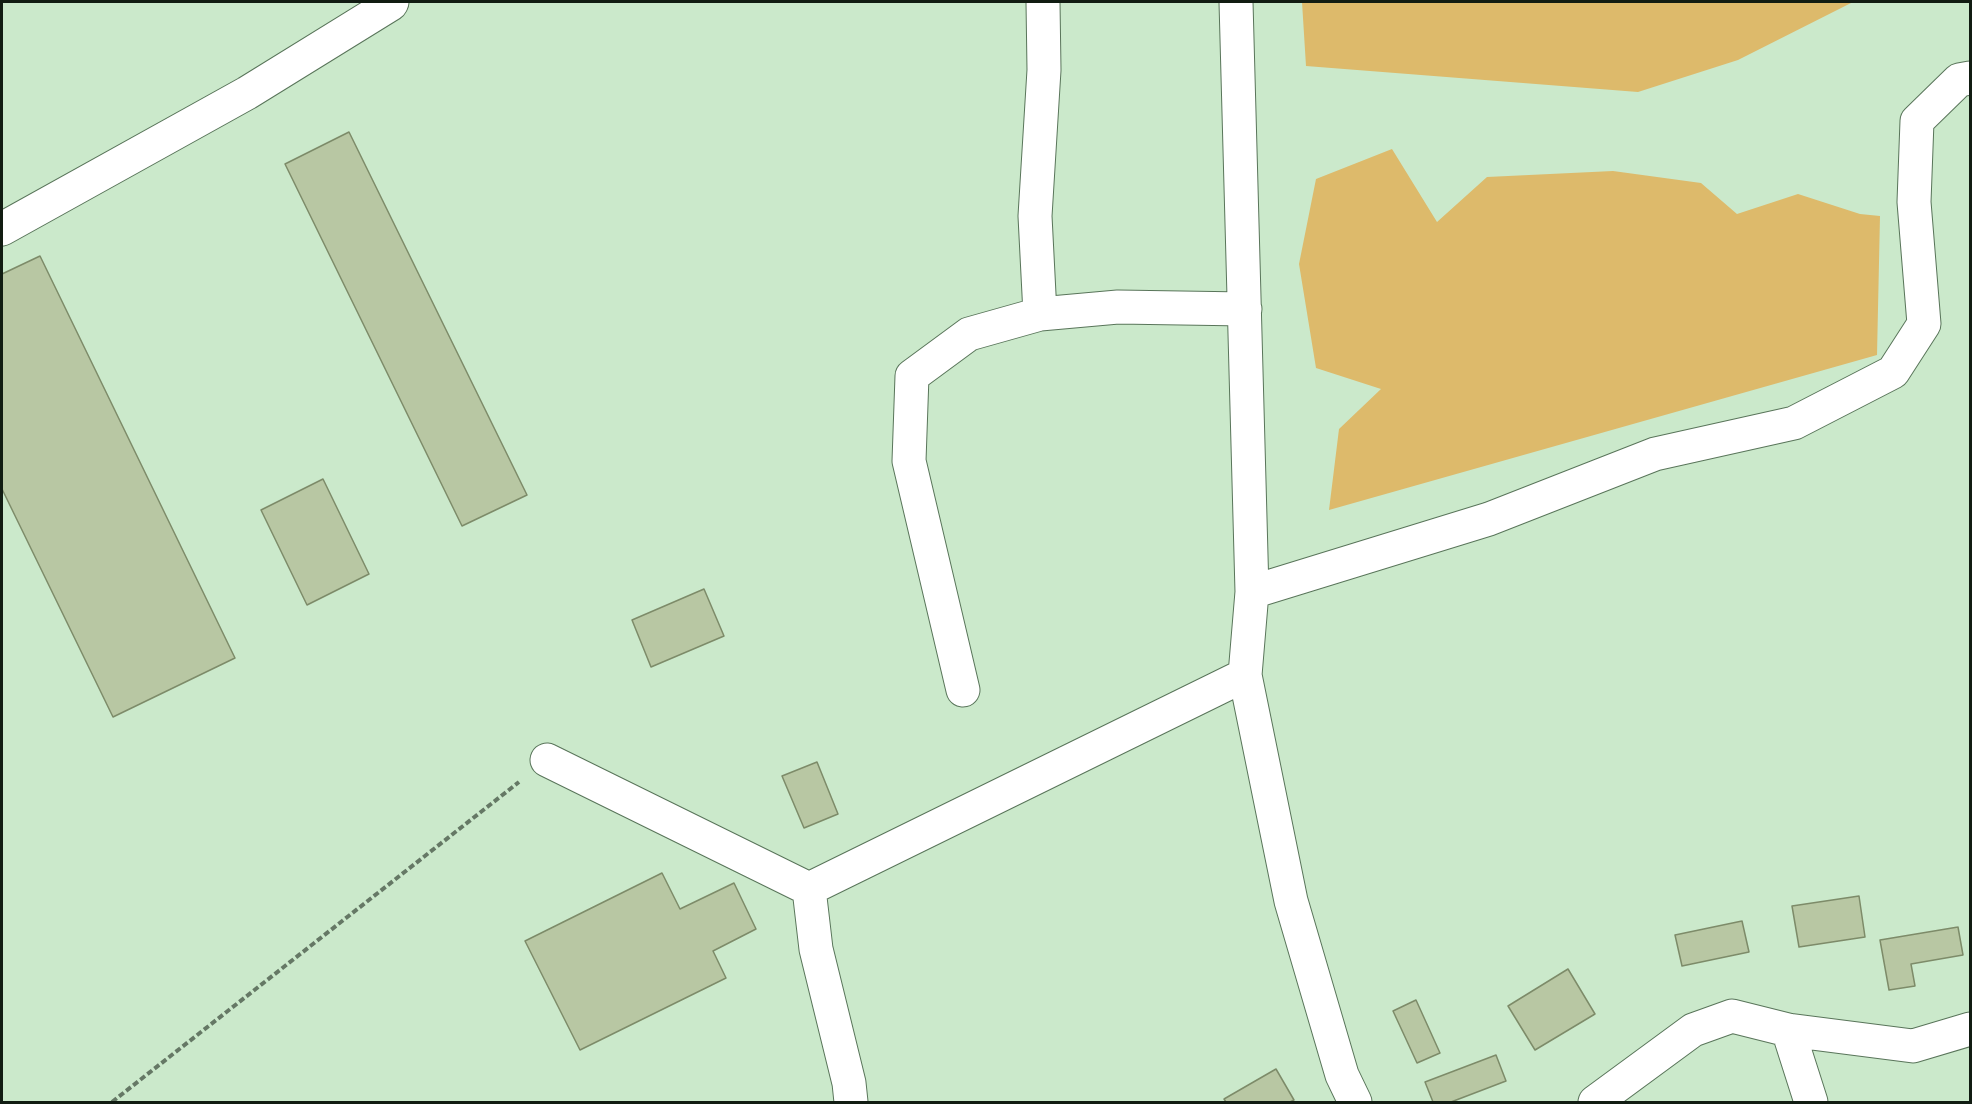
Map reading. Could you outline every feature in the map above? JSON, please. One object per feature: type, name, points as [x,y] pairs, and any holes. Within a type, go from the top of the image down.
[{"type":"street","points":[[2,229],[247,93],[392,2]]},
{"type":"street","points":[[1040,314],[1035,216],[1044,70],[1042,2]]},
{"type":"street","points":[[1236,2],[1252,592],[1245,675],[1291,901],[1342,1075],[1355,1102]]},
{"type":"street","points":[[1252,592],[1489,519],[1655,454],[1794,423],[1893,372],[1924,324],[1914,202],[1917,121],[1959,80],[1971,78]]},
{"type":"street","points":[[963,690],[909,461],[912,376],[969,334],[1040,314],[1118,307],[1245,309]]},
{"type":"street","points":[[809,889],[1245,675]]},
{"type":"street","points":[[547,759],[809,889]]},
{"type":"street","points":[[809,889],[816,949],[849,1083],[851,1102]]},
{"type":"street","points":[[1595,1102],[1693,1030],[1732,1016],[1788,1030],[1913,1046],[1971,1029]]},
{"type":"street","points":[[1788,1030],[1811,1102]]},
{"type":"path","points":[[112,1102],[547,759]]},
{"type":"shaded area","points":[[1302,2],[1853,2],[1738,60],[1638,92],[1306,66]]},
{"type":"shaded area","points":[[1392,149],[1437,222],[1487,177],[1613,171],[1701,183],[1737,214],[1798,194],[1860,214],[1880,216],[1877,355],[1329,510],[1339,429],[1381,389],[1316,368],[1299,264],[1316,179]]},
{"type":"building","points":[[349,132],[527,495],[462,526],[285,164]]},
{"type":"building","points":[[40,256],[235,658],[113,717],[2,489],[2,274]]},
{"type":"building","points":[[323,479],[369,574],[307,605],[261,510]]},
{"type":"building","points":[[704,589],[724,636],[651,667],[632,620]]},
{"type":"building","points":[[817,762],[838,814],[804,828],[782,776]]},
{"type":"building","points":[[662,873],[680,909],[734,883],[756,929],[713,951],[726,978],[580,1050],[525,941]]},
{"type":"building","points":[[1859,896],[1865,937],[1799,947],[1792,906]]},
{"type":"building","points":[[1742,921],[1749,952],[1682,966],[1675,935]]},
{"type":"building","points":[[1958,927],[1963,955],[1911,964],[1915,986],[1889,990],[1880,940]]},
{"type":"building","points":[[1568,969],[1595,1014],[1535,1050],[1508,1006]]},
{"type":"building","points":[[1416,1000],[1440,1053],[1417,1063],[1393,1011]]},
{"type":"building","points":[[1496,1055],[1506,1081],[1451,1102],[1433,1102],[1425,1082]]},
{"type":"building","points":[[1276,1069],[1294,1100],[1290,1102],[1226,1102],[1224,1099]]}]
